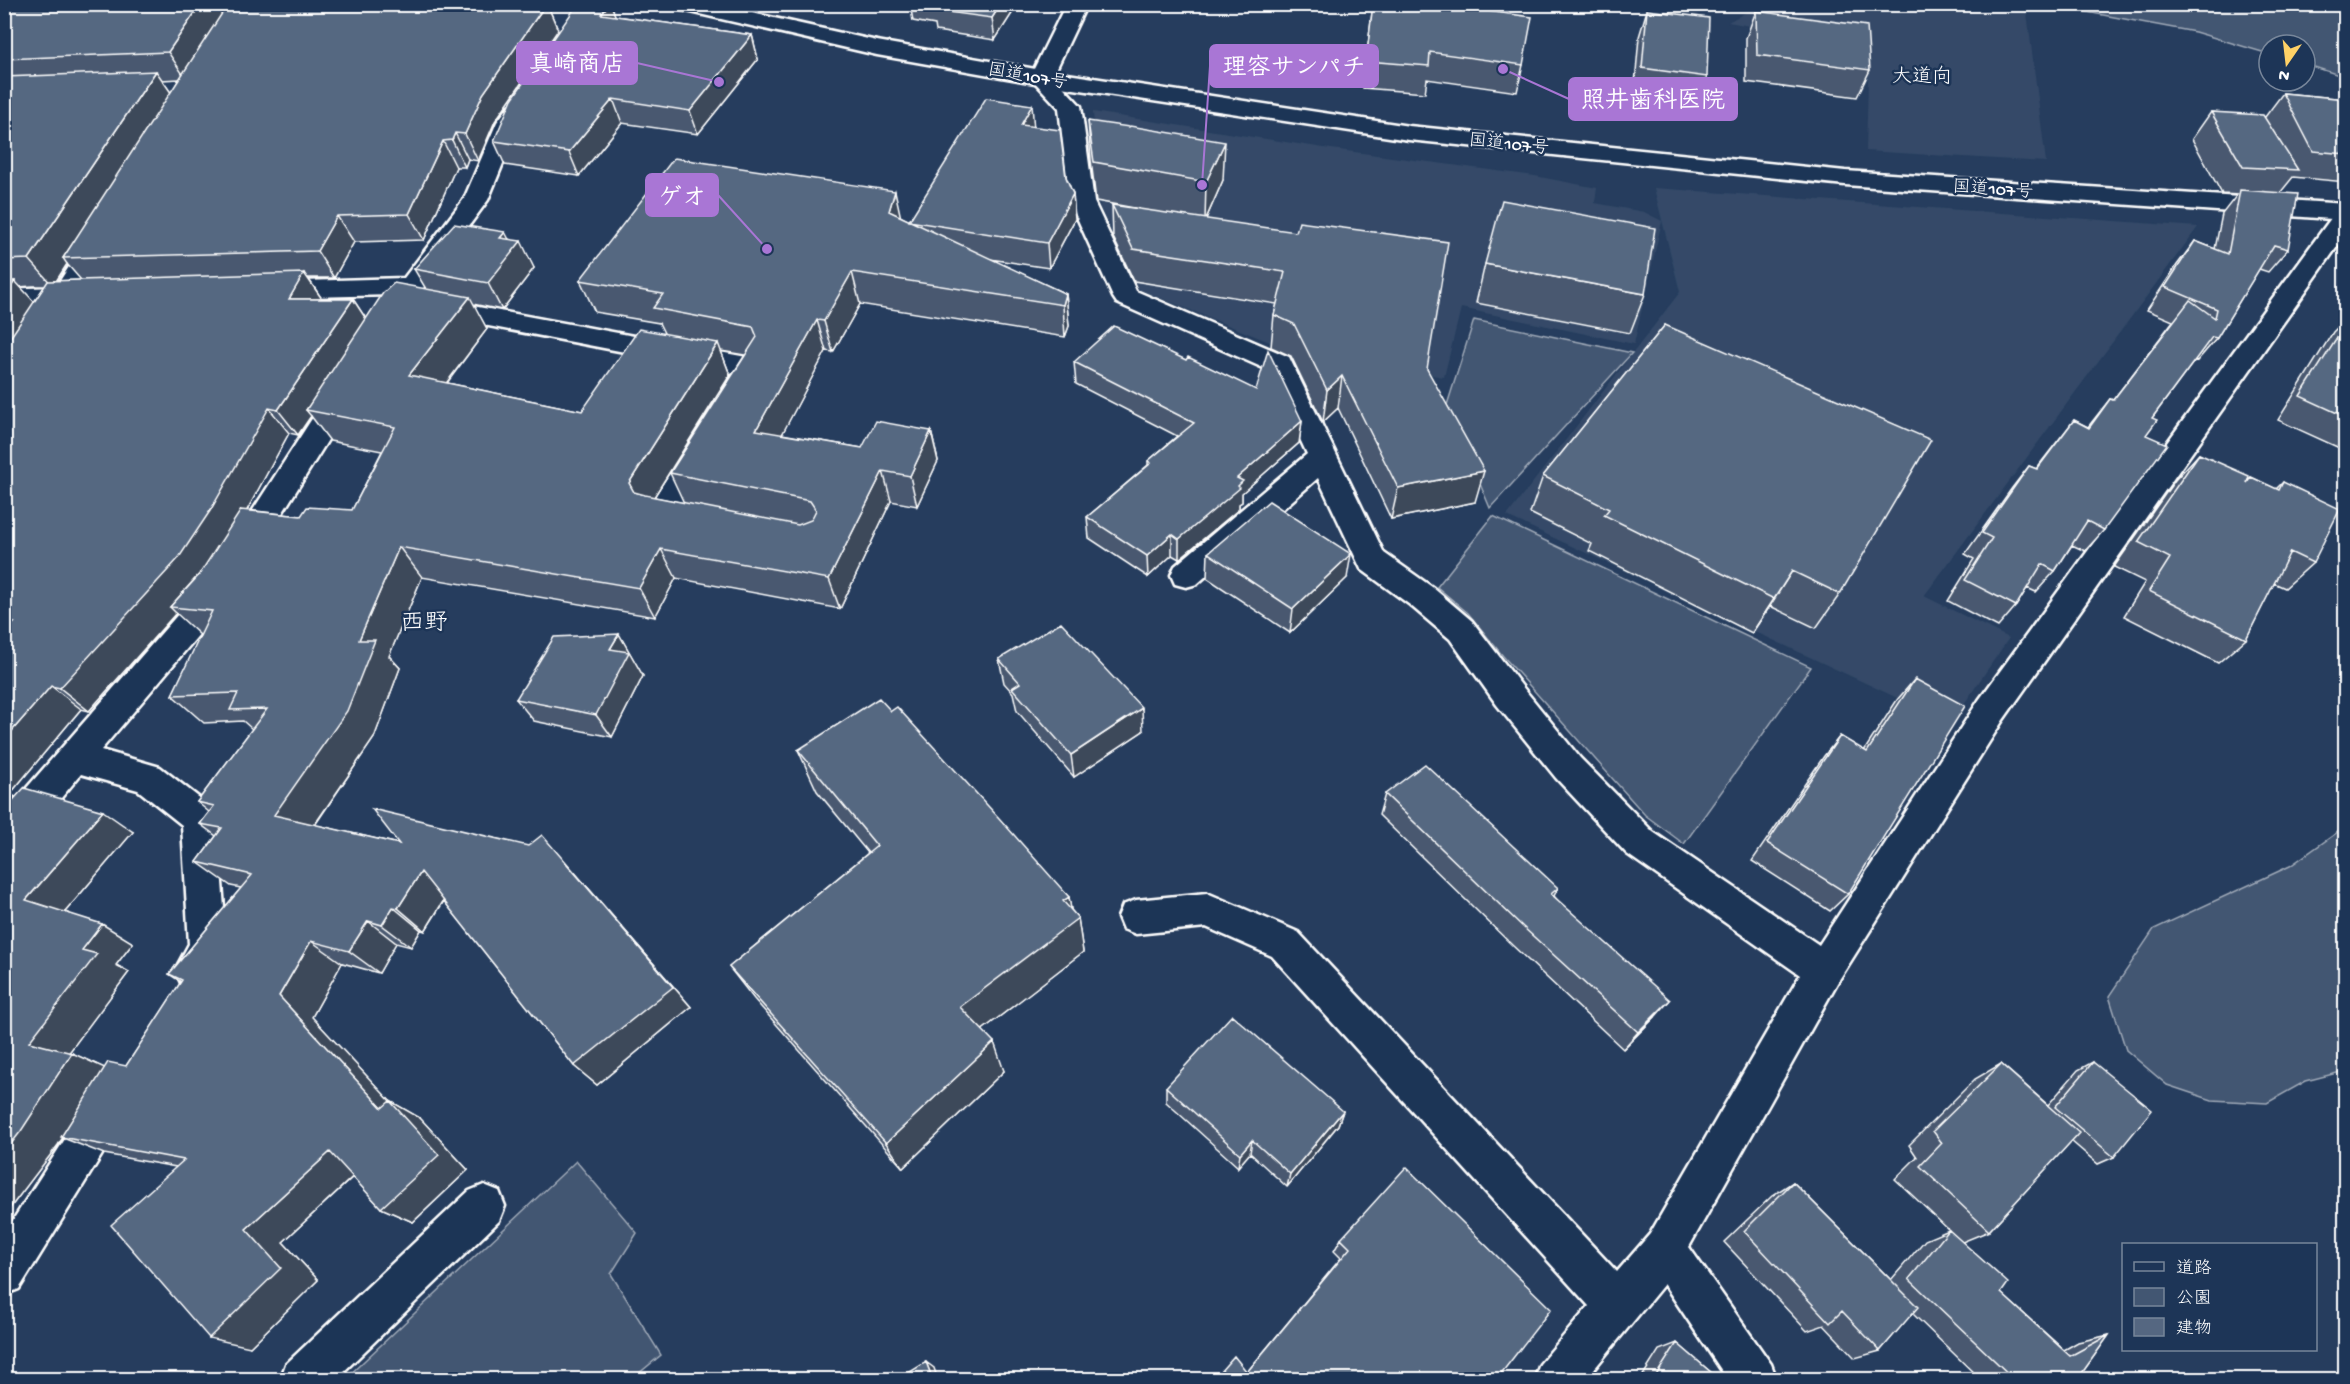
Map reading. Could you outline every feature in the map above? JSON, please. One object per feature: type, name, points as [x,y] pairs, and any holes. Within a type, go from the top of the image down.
[{"type":"main road","name":"国道107号","points":[[682,4],[877,48],[1041,77],[1409,133],[1845,178],[2346,214]]},
{"type":"main road","points":[[1077,4],[1041,77],[1070,106],[1082,202],[1126,297],[1279,364],[1372,561],[1421,596],[1461,630],[1509,695],[1568,768],[1640,843],[1824,970]]},
{"type":"main road","points":[[4,840],[215,594],[406,294],[476,200],[509,122],[529,93]]},
{"type":"main road","points":[[1556,1380],[1665,1249],[1824,970],[1991,710],[2346,214]]},
{"type":"main road","points":[[4,387],[114,216]]},
{"type":"main road","points":[[244,290],[406,294],[752,367],[661,512],[718,523]]},
{"type":"main road","points":[[4,298],[100,293]]},
{"type":"main road","points":[[1186,575],[1323,457]]},
{"type":"main road","points":[[76,758],[148,777],[199,818],[208,947],[177,997]]},
{"type":"main road","points":[[1136,917],[1207,910],[1286,944],[1618,1305]]},
{"type":"main road","points":[[4,1274],[128,1076]]},
{"type":"main road","points":[[302,1380],[484,1206]]},
{"type":"main road","points":[[1665,1249],[1755,1380]]},
{"type":"shaded area","points":[[1760,5],[2026,5],[2046,162],[1866,151],[1869,47],[1728,22]]},
{"type":"shaded area","points":[[1093,112],[1324,148],[1535,176],[1597,188],[1595,203],[1644,212],[1662,221],[1634,344],[1461,308],[1444,377],[1292,351],[1138,289],[1100,207]]},
{"type":"shaded area","points":[[1654,188],[2198,227],[1924,596],[2009,638],[1951,723],[1507,516],[1680,292]]},
{"type":"green space","points":[[2049,5],[2345,5],[2345,77],[2317,68],[2317,33],[2257,33],[2257,50],[2195,32]]},
{"type":"green space","points":[[1474,320],[1632,353],[1490,508],[1447,405]]},
{"type":"green space","points":[[1493,516],[1811,667],[1684,844],[1645,815],[1503,656],[1468,613],[1437,587]]},
{"type":"green space","points":[[2345,827],[2345,1071],[2306,1081],[2267,1103],[2212,1100],[2167,1085],[2126,1050],[2109,996],[2154,929],[2290,866]]},
{"type":"green space","points":[[576,1161],[637,1233],[611,1274],[661,1355],[632,1379],[345,1379]]},
{"type":"building","points":[[4,4],[201,4],[168,52],[4,59]]},
{"type":"building","points":[[228,4],[390,4],[386,11],[546,4],[483,94],[465,134],[455,133],[452,140],[443,141],[409,214],[337,216],[317,251],[63,258]]},
{"type":"building","points":[[609,4],[601,14],[752,35],[690,111],[613,99],[569,152],[494,141],[512,99],[577,5]]},
{"type":"building","points":[[937,4],[1001,4],[992,18],[933,10]]},
{"type":"building","points":[[1373,4],[1442,5],[1532,17],[1523,65],[1430,52],[1429,66],[1366,61]]},
{"type":"building","points":[[1647,10],[1709,18],[1707,77],[1642,68]]},
{"type":"building","points":[[1756,11],[1867,26],[1870,70],[1757,55]]},
{"type":"building","points":[[156,71],[29,259],[4,260],[4,77]]},
{"type":"building","points":[[2283,93],[2346,99],[2346,154],[2313,151]]},
{"type":"building","points":[[986,98],[1032,105],[1021,125],[1060,130],[1066,177],[1073,194],[1047,243],[909,221]]},
{"type":"building","points":[[2211,112],[2263,115],[2298,170],[2243,167]]},
{"type":"building","points":[[1088,121],[1225,142],[1206,182],[1094,162]]},
{"type":"building","points":[[674,158],[895,191],[889,211],[1066,294],[1063,305],[852,272],[824,321],[817,320],[756,430],[862,448],[876,421],[931,431],[910,476],[883,471],[829,579],[661,549],[639,588],[399,547],[359,640],[375,640],[347,711],[274,815],[399,844],[372,809],[528,846],[542,835],[673,987],[574,1066],[421,872],[398,908],[393,907],[382,925],[368,921],[349,951],[311,941],[279,996],[382,1108],[390,1101],[439,1155],[381,1208],[330,1152],[246,1229],[281,1268],[209,1338],[111,1225],[184,1160],[61,1137],[108,1062],[126,1066],[182,980],[169,974],[252,875],[197,862],[222,828],[200,824],[214,806],[197,802],[267,709],[230,710],[238,693],[172,695],[212,611],[170,607],[199,575],[241,510],[301,516],[307,507],[352,510],[395,427],[306,410],[383,293],[394,283],[470,297],[409,375],[582,411],[639,329],[718,343],[629,483],[634,492],[645,495],[798,525],[811,520],[816,510],[810,501],[670,473],[757,337],[753,327],[653,308],[663,294],[580,280]]},
{"type":"building","points":[[2240,190],[2298,194],[2288,249],[2274,245],[2217,338],[2212,337],[2152,418],[2157,420],[2146,435],[2167,444],[2104,530],[2087,521],[2055,571],[2042,564],[2016,606],[1965,580],[1992,538],[1982,533],[2029,466],[2037,469],[2074,420],[2089,428],[2190,300],[2215,318],[2217,309],[2165,287],[2195,241],[2228,254]]},
{"type":"building","points":[[1502,200],[1655,228],[1645,294],[1485,264]]},
{"type":"building","points":[[1112,205],[1296,232],[1299,222],[1448,242],[1427,369],[1484,471],[1398,488],[1342,376],[1327,390],[1294,324],[1274,315],[1285,272],[1133,249]]},
{"type":"building","points":[[454,224],[505,232],[500,238],[521,241],[488,283],[414,269]]},
{"type":"building","points":[[304,273],[289,299],[353,299],[278,410],[269,408],[210,511],[178,559],[60,688],[51,686],[4,740],[4,632],[14,623],[4,623],[4,347],[48,281]]},
{"type":"building","points":[[4,281],[15,281],[4,296]]},
{"type":"building","points":[[2346,324],[2346,417],[2300,396]]},
{"type":"building","points":[[1665,325],[1931,440],[1840,594],[1792,571],[1774,599],[1604,515],[1609,509],[1543,476]]},
{"type":"building","points":[[1114,326],[1186,360],[1188,357],[1256,390],[1268,350],[1302,421],[1237,478],[1243,481],[1238,486],[1240,488],[1179,539],[1172,534],[1147,556],[1087,517],[1151,463],[1148,461],[1194,423],[1074,362]]},
{"type":"building","points":[[2199,454],[2249,476],[2247,483],[2251,477],[2279,490],[2283,482],[2340,509],[2313,563],[2290,552],[2246,639],[2149,591],[2170,558],[2138,542]]},
{"type":"building","points":[[1269,501],[1351,554],[1293,609],[1208,553]]},
{"type":"building","points":[[1061,622],[1142,708],[1071,755],[1012,688],[1020,683],[999,659]]},
{"type":"building","points":[[619,634],[610,649],[629,652],[596,715],[516,699],[554,637]]},
{"type":"building","points":[[1915,679],[1965,706],[1848,894],[1767,843],[1840,736],[1867,752]]},
{"type":"building","points":[[879,698],[891,711],[897,707],[999,818],[1069,897],[1063,901],[1078,918],[960,1007],[994,1042],[886,1143],[729,967],[877,846],[798,750]]},
{"type":"building","points":[[1425,764],[1558,888],[1551,894],[1670,1000],[1638,1032],[1523,927],[1385,794]]},
{"type":"building","points":[[24,788],[103,811],[26,900],[102,924],[82,950],[97,954],[29,1042],[72,1053],[4,1153],[4,810]]},
{"type":"building","points":[[1232,1015],[1343,1111],[1290,1174],[1252,1140],[1240,1154],[1166,1087]]},
{"type":"building","points":[[2093,1062],[2152,1110],[2114,1157],[2055,1107]]},
{"type":"building","points":[[2001,1064],[2079,1133],[1989,1231],[1920,1166],[1942,1143],[1933,1131]]},
{"type":"building","points":[[1406,1167],[1551,1309],[1496,1380],[1478,1380],[1471,1372],[1466,1380],[1213,1380],[1234,1356],[1247,1372],[1350,1248],[1341,1239]]},
{"type":"building","points":[[1793,1182],[1918,1307],[1880,1351],[1842,1311],[1830,1323],[1744,1231]]},
{"type":"building","points":[[1949,1230],[2008,1283],[2001,1293],[2070,1356],[2109,1335],[2077,1380],[2015,1380],[1909,1279]]},
{"type":"building","points":[[1677,1343],[1720,1380],[1653,1380]]},
{"type":"building","points":[[926,1362],[933,1380],[897,1380]]},
{"type":"place","name":"照井歯科医院","points":[[1503,69]]},
{"type":"place","name":"真崎商店","points":[[719,82]]},
{"type":"place","name":"理容サンパチ","points":[[1202,185]]},
{"type":"place","name":"ゲオ","points":[[767,249]]},
{"type":"district","name":"大道向","points":[[1922,75]]},
{"type":"district","name":"西野","points":[[424,621]]}]
